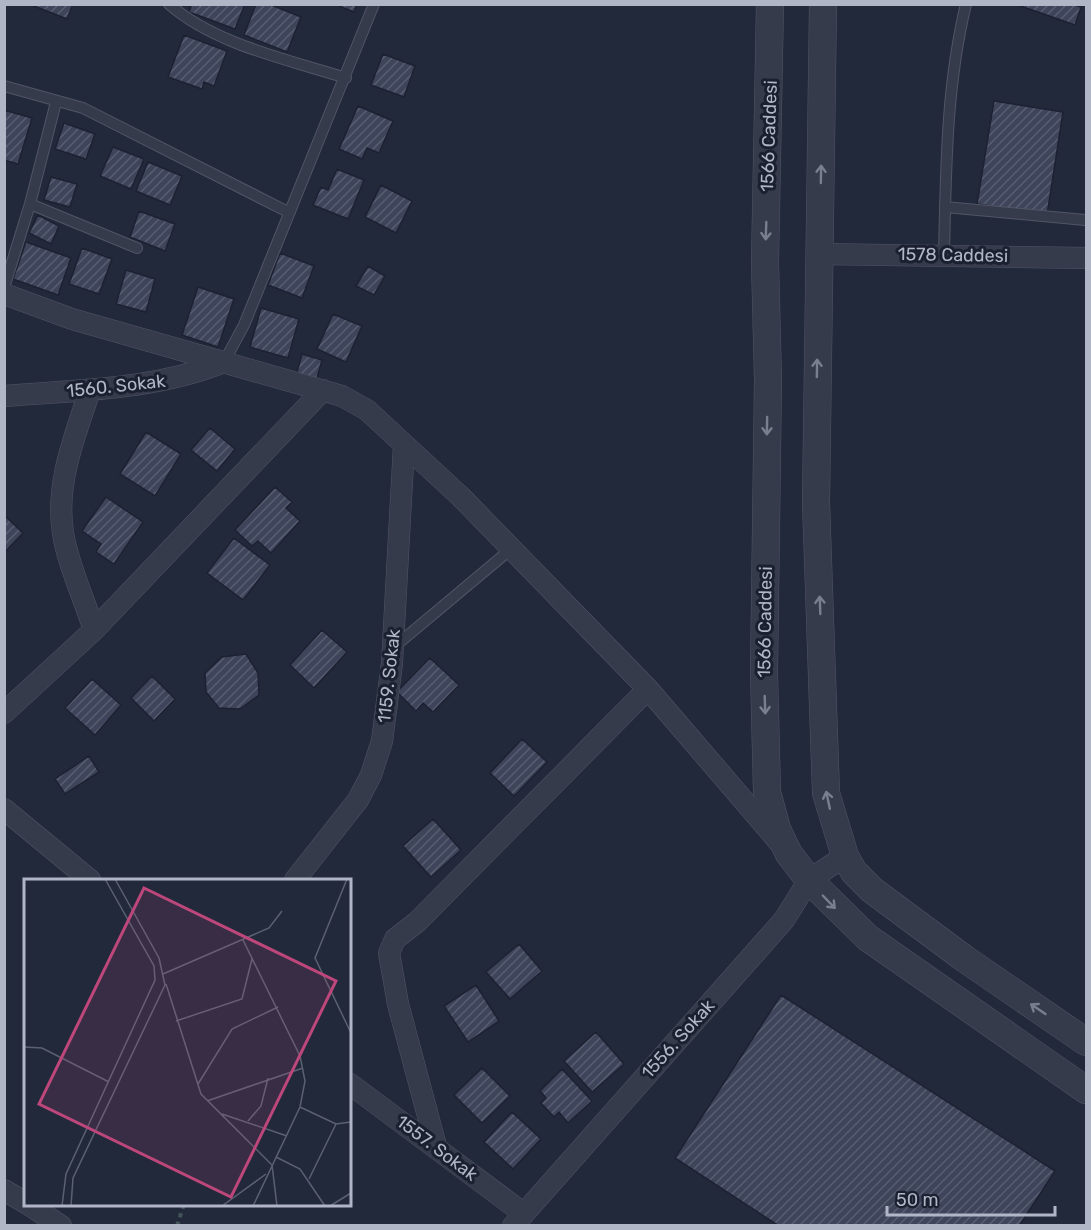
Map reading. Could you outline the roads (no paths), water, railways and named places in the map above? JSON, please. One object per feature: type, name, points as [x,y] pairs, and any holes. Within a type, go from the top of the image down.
[{"type":"street","name":"1566 Caddesi","points":[[771,4],[765,262],[768,380],[764,673],[767,792],[777,829],[789,854],[809,880],[868,938],[1086,1090]]},
{"type":"street","points":[[823,4],[816,502],[826,793],[845,856],[854,872],[872,890],[965,959],[1086,1042]]},
{"type":"street","name":"1578 Caddesi","points":[[819,254],[944,254],[1086,258]]},
{"type":"street","points":[[4,294],[72,319],[342,396],[367,410],[512,549],[648,689],[789,854]]},
{"type":"street","name":"1560. Sokak","points":[[4,396],[90,390],[167,380],[192,375],[224,362]]},
{"type":"street","points":[[90,390],[70,449],[62,486],[63,534],[94,630]]},
{"type":"street","points":[[4,713],[94,630],[323,390]]},
{"type":"street","name":"1159. Sokak","points":[[296,879],[358,800],[371,775],[382,741],[393,648],[404,445]]},
{"type":"street","points":[[436,1146],[398,1004],[388,953],[395,939],[417,921],[648,689]]},
{"type":"street","points":[[4,809],[89,879]]},
{"type":"street","name":"1556. Sokak","points":[[518,1219],[784,920],[809,880],[845,856]]},
{"type":"street","name":"1557. Sokak","points":[[351,1084],[436,1146],[518,1219]]},
{"type":"street","points":[[4,1190],[24,1202]]},
{"type":"street","points":[[30,1206],[61,1226]]},
{"type":"lane","points":[[169,4],[185,18],[252,49],[346,78]]},
{"type":"lane","points":[[224,362],[244,325],[288,212],[346,78],[374,4]]},
{"type":"lane","points":[[944,254],[948,112],[955,51],[966,4]]},
{"type":"lane","points":[[4,86],[83,108],[288,212]]},
{"type":"lane","points":[[4,288],[30,204],[56,102]]},
{"type":"lane","points":[[30,204],[137,248]]},
{"type":"lane","points":[[945,207],[1085,220]]},
{"type":"lane","points":[[393,648],[512,549]]}]
